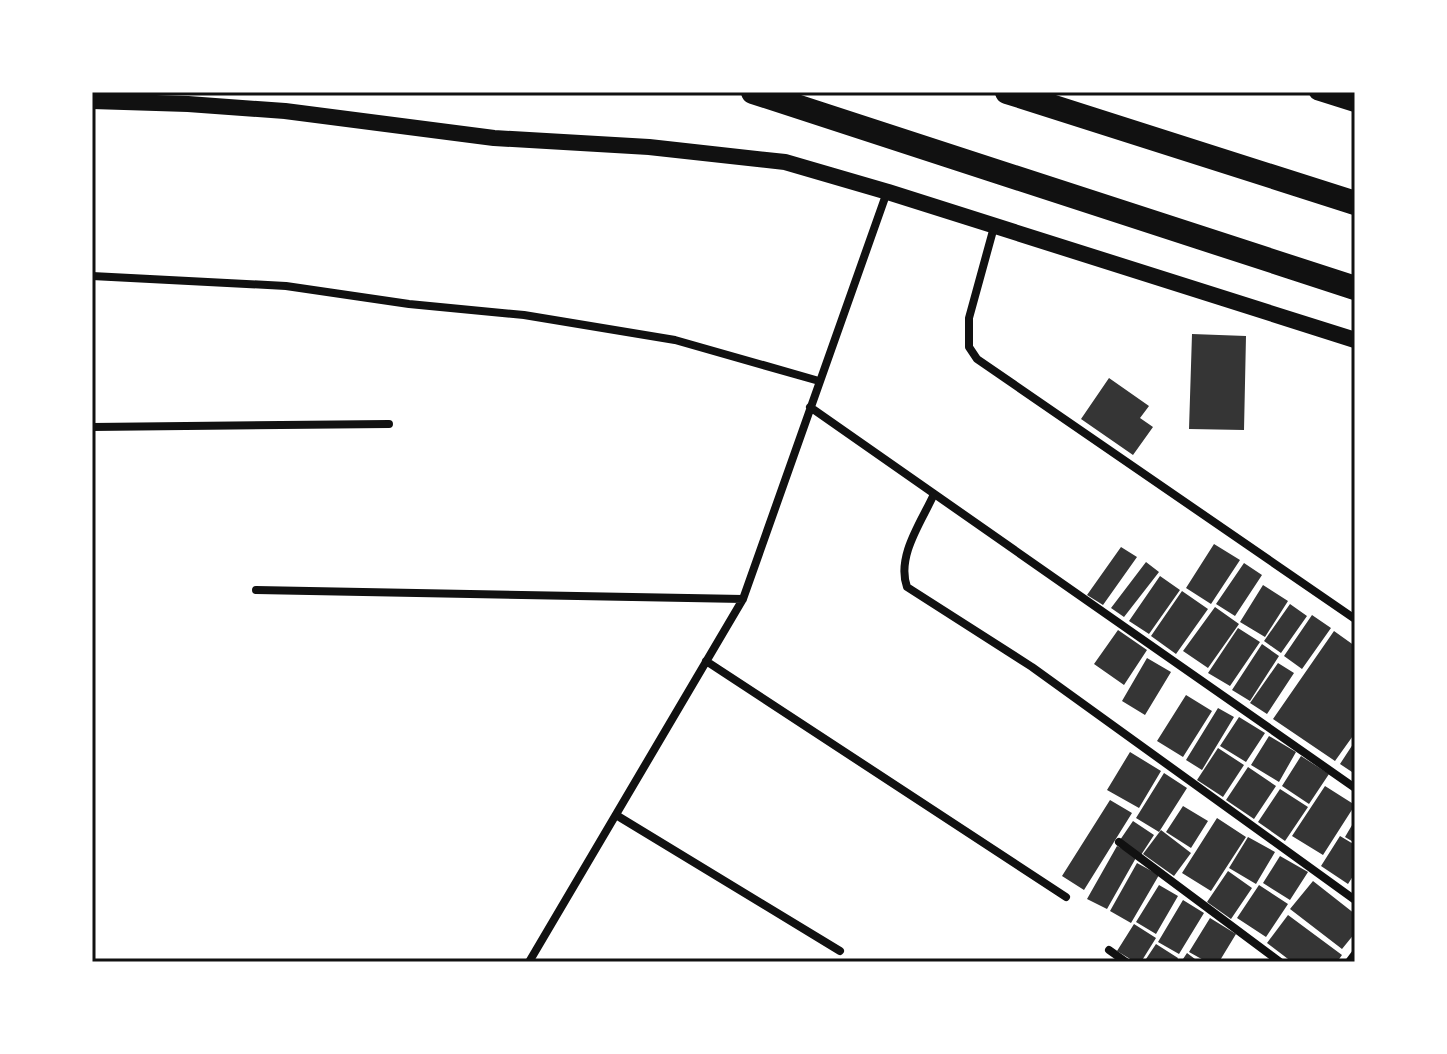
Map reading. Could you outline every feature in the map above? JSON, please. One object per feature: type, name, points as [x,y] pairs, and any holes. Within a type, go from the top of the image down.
[{"type":"highway","points":[[753,92],[1355,288]]},
{"type":"highway","points":[[1007,92],[1355,203]]},
{"type":"main road","points":[[1317,92],[1355,104]]},
{"type":"main road","points":[[92,101],[285,111],[494,138],[649,147],[785,162],[1355,340]]},
{"type":"street","points":[[529,962],[743,599],[888,192]]},
{"type":"street","points":[[995,226],[969,318],[969,347],[977,359],[1355,619]]},
{"type":"street","points":[[92,276],[286,286],[409,304],[524,315],[675,340],[819,381]]},
{"type":"street","points":[[810,407],[1355,788]]},
{"type":"street","points":[[92,427],[389,424]]},
{"type":"street","points":[[934,494],[904,561],[903,576],[907,587],[1032,667],[1355,900]]},
{"type":"street","points":[[256,590],[743,599]]},
{"type":"street","points":[[706,661],[1066,897]]},
{"type":"street","points":[[616,815],[840,951]]},
{"type":"street","points":[[1119,842],[1280,962]]},
{"type":"street","points":[[1109,950],[1126,962]]},
{"type":"street","points":[[1349,962],[1355,954]]},
{"type":"building","points":[[1192,334],[1246,336],[1244,430],[1189,429]]},
{"type":"building","points":[[1109,378],[1149,406],[1140,418],[1153,427],[1133,455],[1081,419]]},
{"type":"building","points":[[1214,544],[1240,560],[1211,604],[1186,588]]},
{"type":"building","points":[[1121,547],[1137,557],[1103,605],[1087,595]]},
{"type":"building","points":[[1146,562],[1159,572],[1124,617],[1111,608]]},
{"type":"building","points":[[1244,563],[1262,575],[1235,616],[1216,604]]},
{"type":"building","points":[[1160,576],[1180,590],[1149,634],[1129,621]]},
{"type":"building","points":[[1263,585],[1288,601],[1265,637],[1240,622]]},
{"type":"building","points":[[1182,591],[1208,609],[1176,654],[1151,636]]},
{"type":"building","points":[[1290,604],[1307,616],[1281,653],[1264,641]]},
{"type":"building","points":[[1215,607],[1239,624],[1208,668],[1183,651]]},
{"type":"building","points":[[1312,615],[1331,628],[1302,669],[1284,656]]},
{"type":"building","points":[[1238,628],[1260,642],[1230,686],[1208,673]]},
{"type":"building","points":[[1118,630],[1147,650],[1124,685],[1094,664]]},
{"type":"building","points":[[1334,631],[1355,646],[1355,733],[1335,761],[1273,719]]},
{"type":"building","points":[[1262,644],[1279,656],[1250,701],[1232,690]]},
{"type":"building","points":[[1147,658],[1171,672],[1145,715],[1122,701]]},
{"type":"building","points":[[1278,663],[1294,673],[1267,714],[1250,703]]},
{"type":"building","points":[[1186,695],[1212,711],[1183,757],[1157,741]]},
{"type":"building","points":[[1218,708],[1234,717],[1202,770],[1186,760]]},
{"type":"building","points":[[1239,717],[1265,733],[1246,762],[1220,746]]},
{"type":"building","points":[[1269,736],[1296,752],[1279,782],[1251,765]]},
{"type":"building","points":[[1355,741],[1355,774],[1340,764]]},
{"type":"building","points":[[1218,748],[1244,765],[1223,797],[1197,780]]},
{"type":"building","points":[[1130,752],[1161,771],[1139,808],[1107,790]]},
{"type":"building","points":[[1301,756],[1329,774],[1309,804],[1282,786]]},
{"type":"building","points":[[1248,767],[1276,786],[1254,819],[1226,800]]},
{"type":"building","points":[[1164,773],[1187,788],[1159,832],[1136,818]]},
{"type":"building","points":[[1325,786],[1355,805],[1323,855],[1292,836]]},
{"type":"building","points":[[1280,789],[1308,807],[1285,841],[1258,822]]},
{"type":"building","points":[[1110,800],[1132,813],[1084,890],[1062,876]]},
{"type":"building","points":[[1183,806],[1208,821],[1191,848],[1166,832]]},
{"type":"building","points":[[1217,818],[1246,837],[1211,891],[1182,873]]},
{"type":"building","points":[[1355,820],[1355,843],[1345,837]]},
{"type":"building","points":[[1133,821],[1154,835],[1141,855],[1120,840]]},
{"type":"building","points":[[1161,830],[1191,853],[1174,876],[1143,854]]},
{"type":"building","points":[[1340,836],[1355,845],[1355,873],[1348,884],[1321,866]]},
{"type":"building","points":[[1248,837],[1275,852],[1256,884],[1229,868]]},
{"type":"building","points":[[1117,846],[1137,856],[1107,909],[1087,899]]},
{"type":"building","points":[[1280,856],[1308,872],[1290,900],[1263,883]]},
{"type":"building","points":[[1137,863],[1159,875],[1131,923],[1110,911]]},
{"type":"building","points":[[1228,871],[1252,888],[1231,919],[1207,902]]},
{"type":"building","points":[[1313,881],[1355,914],[1355,933],[1342,949],[1290,909]]},
{"type":"building","points":[[1159,885],[1178,896],[1156,934],[1136,922]]},
{"type":"building","points":[[1259,885],[1288,904],[1266,937],[1237,918]]},
{"type":"building","points":[[1183,900],[1204,913],[1179,954],[1158,942]]},
{"type":"building","points":[[1288,915],[1342,955],[1337,962],[1292,962],[1267,943]]},
{"type":"building","points":[[1210,918],[1236,934],[1219,962],[1207,962],[1189,952]]},
{"type":"building","points":[[1134,924],[1156,938],[1141,962],[1135,962],[1117,951]]},
{"type":"building","points":[[1156,944],[1178,958],[1176,962],[1144,962]]},
{"type":"building","points":[[1187,953],[1199,962],[1181,962]]}]
